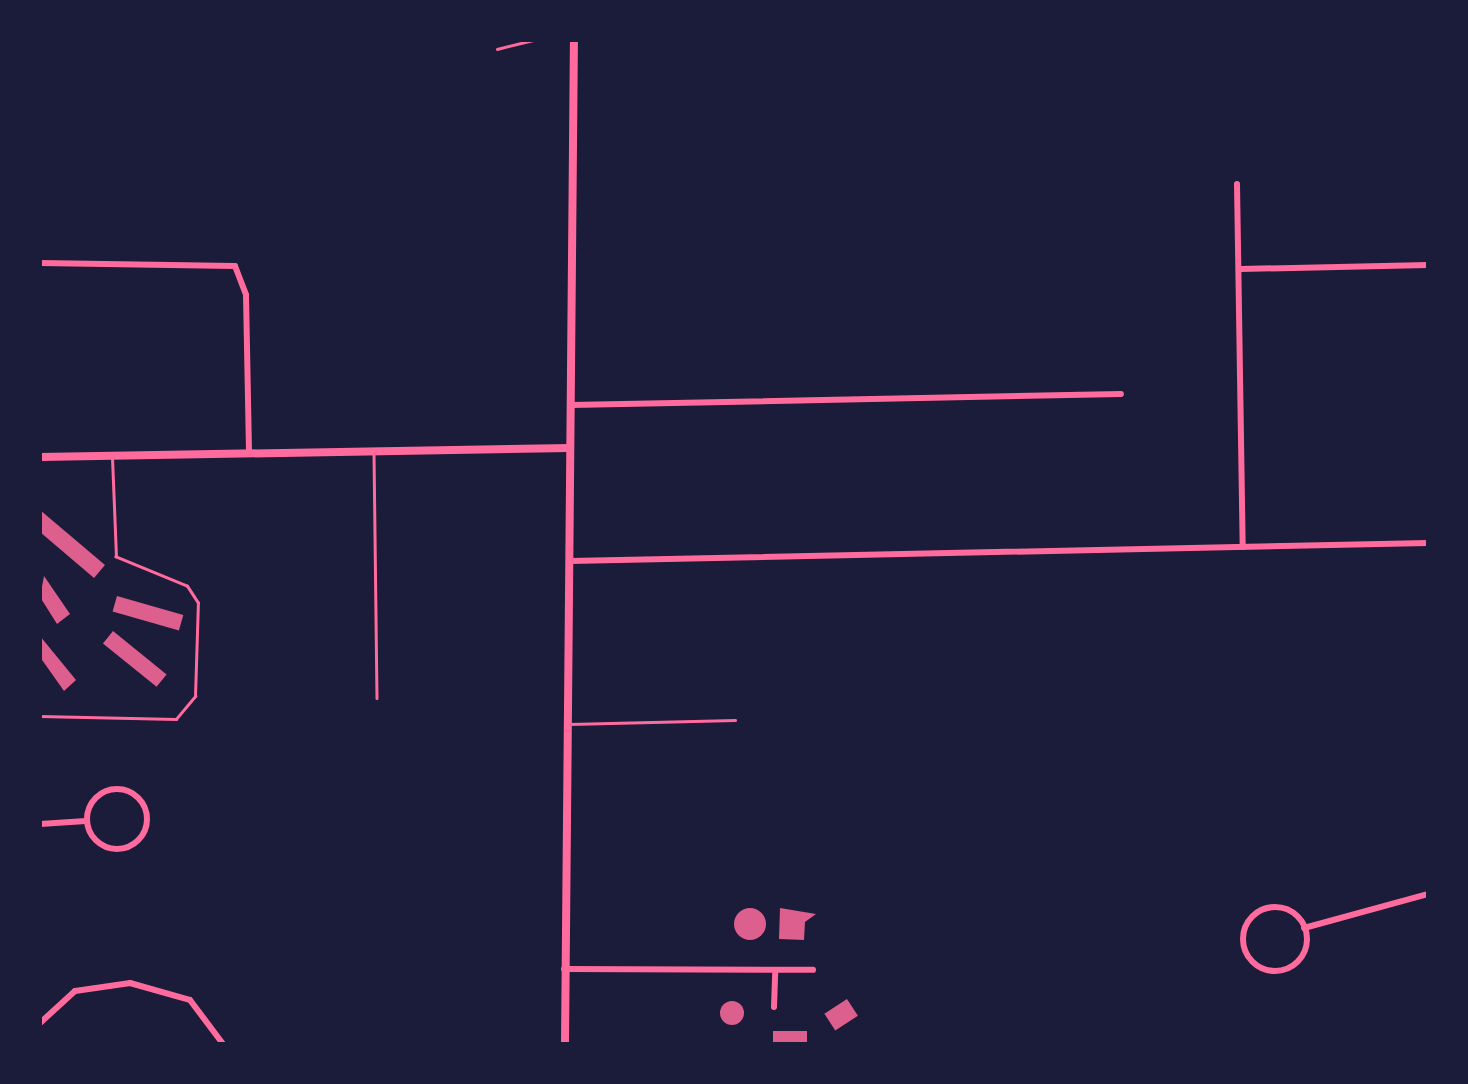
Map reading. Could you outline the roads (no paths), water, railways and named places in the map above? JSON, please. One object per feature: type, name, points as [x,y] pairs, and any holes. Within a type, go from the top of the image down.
[{"type":"main road","points":[[564,1044],[574,40]]},
{"type":"main road","points":[[40,457],[570,448]]},
{"type":"street","points":[[1237,184],[1243,547]]},
{"type":"street","points":[[40,264],[235,266],[246,294],[249,453]]},
{"type":"street","points":[[1240,269],[1428,265]]},
{"type":"street","points":[[571,405],[1121,394]]},
{"type":"street","points":[[570,562],[1428,544]]},
{"type":"street","points":[[40,824],[86,821],[113,849],[141,838],[147,818],[140,800],[115,788],[97,795],[86,821]]},
{"type":"street","points":[[1304,928],[1428,894]]},
{"type":"street","points":[[1266,908],[1291,912],[1304,928],[1303,953],[1283,969],[1262,968],[1245,949],[1247,924],[1266,908]]},
{"type":"street","points":[[564,969],[813,970]]},
{"type":"street","points":[[774,1006],[775,970]]},
{"type":"street","points":[[40,1023],[75,991],[130,983],[190,1000],[223,1044]]},
{"type":"lane","points":[[497,49],[534,40]]},
{"type":"lane","points":[[374,452],[377,698]]},
{"type":"lane","points":[[40,716],[176,719],[195,696],[198,602],[187,586],[116,558],[112,456]]},
{"type":"lane","points":[[568,724],[735,720]]}]
